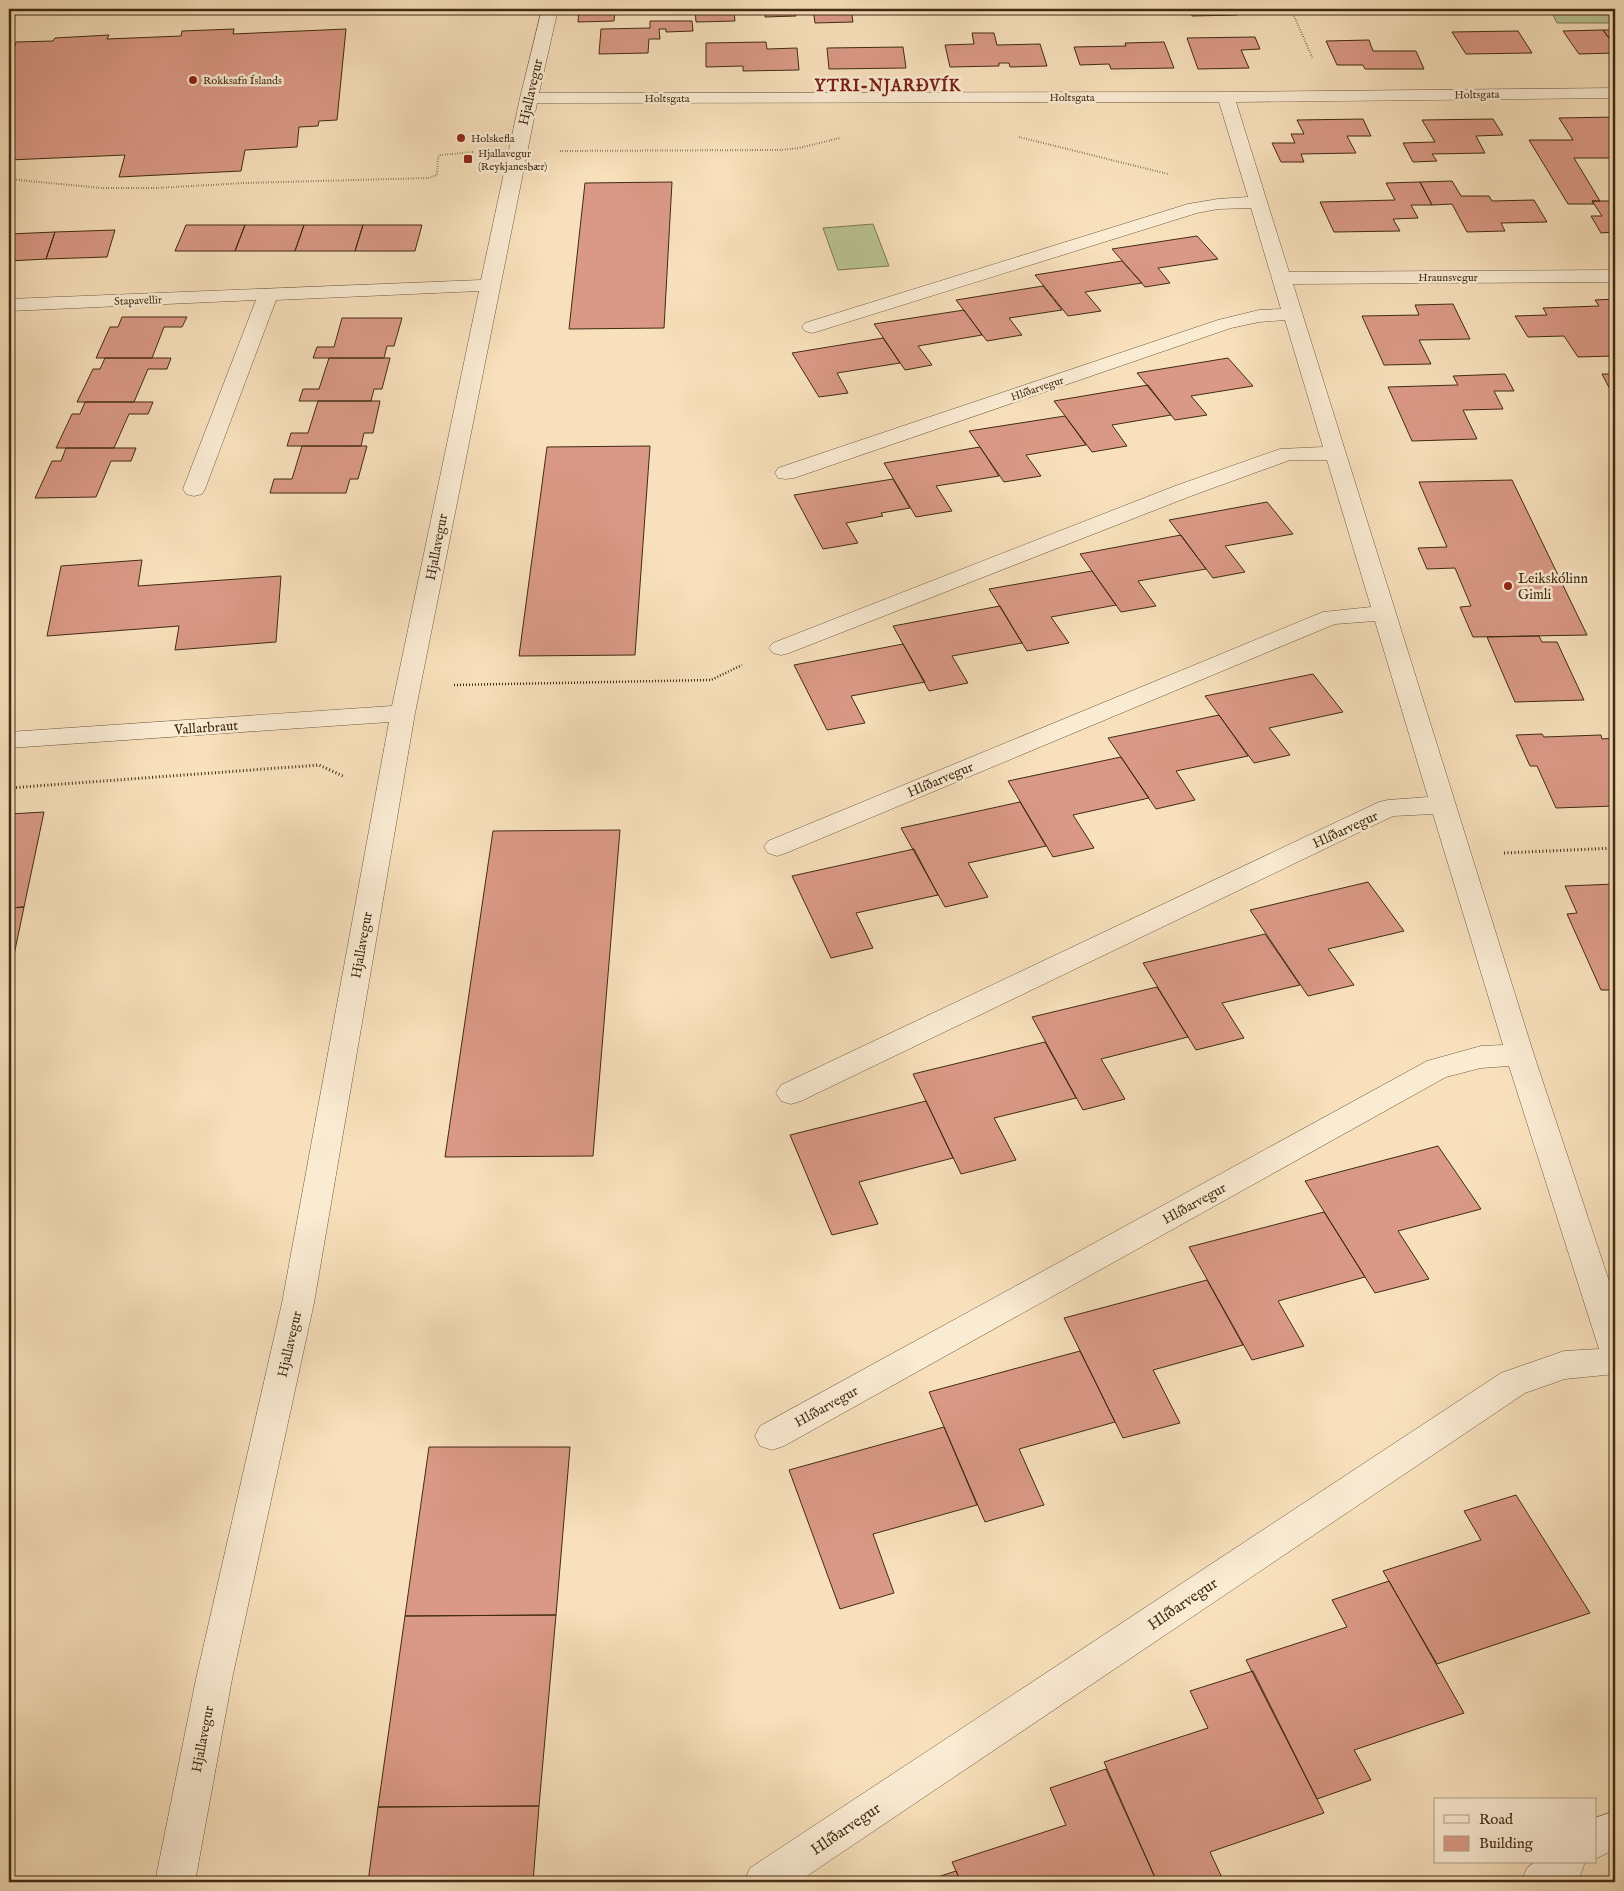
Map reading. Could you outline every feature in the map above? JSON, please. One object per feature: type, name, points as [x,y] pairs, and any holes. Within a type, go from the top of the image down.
[{"type":"street","name":"Hjallavegur","points":[[175,1882],[214,1679],[298,1303],[406,699],[528,98],[550,9]]},
{"type":"street","name":"Holtsgata","points":[[528,98],[1226,97],[1615,93]]},
{"type":"street","points":[[1226,97],[1520,1055],[1615,1348]]},
{"type":"street","points":[[812,327],[1194,208],[1218,204],[1258,202]]},
{"type":"street","name":"Hraunsvegur","points":[[1281,278],[1615,276]]},
{"type":"street","name":"Stapavellir","points":[[9,305],[489,285]]},
{"type":"street","points":[[194,489],[268,294]]},
{"type":"street","name":"Hlíðarvegur","points":[[786,473],[1225,324],[1258,316],[1292,314]]},
{"type":"street","points":[[781,648],[1192,488],[1288,454],[1334,453]]},
{"type":"street","name":"Hlíðarvegur","points":[[777,847],[1331,617],[1384,613]]},
{"type":"street","name":"Vallarbraut","points":[[9,740],[406,699]]},
{"type":"street","name":"Hlíðarvegur","points":[[791,1093],[1388,808],[1443,806]]},
{"type":"street","name":"Hlíðarvegur","points":[[772,1436],[1437,1068],[1481,1057],[1520,1055]]},
{"type":"street","name":"Hlíðarvegur","points":[[764,1882],[1512,1383],[1564,1365],[1615,1361]]},
{"type":"street","points":[[1596,1839],[1602,1834],[1615,1830]]},
{"type":"street","points":[[1541,1882],[1564,1864]]},
{"type":"path","points":[[1291,9],[1330,96]]},
{"type":"path","points":[[9,179],[101,188],[156,188],[245,183],[429,178],[437,175],[438,157],[445,153],[780,150],[799,148],[844,136]]},
{"type":"path","points":[[1011,136],[1202,183],[1214,190],[1218,204]]},
{"type":"path","points":[[406,699],[711,680],[781,648]]},
{"type":"path","points":[[9,788],[319,765],[358,783],[390,782]]},
{"type":"path","points":[[1459,855],[1615,848]]},
{"type":"green space","points":[[1550,9],[1615,9],[1615,23],[1557,23]]},
{"type":"green space","points":[[873,224],[889,266],[838,270],[823,228]]},
{"type":"building","points":[[579,9],[615,9],[614,21],[578,22]]},
{"type":"building","points":[[695,9],[794,9],[796,16],[765,17],[765,13],[734,13],[735,21],[696,22]]},
{"type":"building","points":[[813,9],[851,9],[853,22],[815,23]]},
{"type":"building","points":[[956,9],[1018,9],[1018,12],[957,13]]},
{"type":"building","points":[[1050,9],[1104,9],[1105,11],[1051,12]]},
{"type":"building","points":[[1189,9],[1235,9],[1237,15],[1192,16]]},
{"type":"building","points":[[650,21],[692,21],[693,31],[666,32],[666,29],[659,29],[660,39],[649,39],[648,53],[599,54],[601,29],[650,28]]},
{"type":"building","points":[[234,29],[233,34],[346,29],[337,120],[319,121],[318,126],[299,127],[297,147],[245,150],[241,171],[119,177],[125,155],[9,160],[9,64],[16,42],[53,41],[55,38],[109,35],[107,39],[181,36],[182,31]]},
{"type":"building","points":[[1603,30],[1615,46],[1615,53],[1579,54],[1563,31]]},
{"type":"building","points":[[1603,30],[1615,30],[1615,46]]},
{"type":"building","points":[[1518,31],[1532,53],[1466,54],[1452,32]]},
{"type":"building","points":[[972,33],[994,33],[997,45],[1040,44],[1047,66],[1010,67],[1009,63],[999,63],[999,66],[950,67],[945,45],[974,44]]},
{"type":"building","points":[[1255,37],[1260,49],[1241,50],[1249,68],[1198,69],[1187,38]]},
{"type":"building","points":[[1369,40],[1373,51],[1416,51],[1424,69],[1365,69],[1363,65],[1337,65],[1326,41]]},
{"type":"building","points":[[766,42],[767,49],[797,48],[799,70],[743,71],[743,66],[706,67],[706,43]]},
{"type":"building","points":[[1164,42],[1174,68],[1111,69],[1109,64],[1080,65],[1074,47],[1126,46],[1125,43]]},
{"type":"building","points":[[903,47],[906,68],[829,69],[827,48]]},
{"type":"building","points":[[1615,117],[1615,158],[1574,158],[1600,201],[1592,201],[1594,204],[1568,204],[1529,140],[1573,140],[1559,118]]},
{"type":"building","points":[[1363,119],[1371,136],[1347,136],[1356,153],[1301,154],[1304,162],[1281,162],[1272,143],[1295,143],[1291,134],[1304,134],[1297,120]]},
{"type":"building","points":[[1493,119],[1503,135],[1476,136],[1485,153],[1432,154],[1437,161],[1413,162],[1403,143],[1435,142],[1422,120]]},
{"type":"building","points":[[1452,181],[1461,196],[1489,196],[1492,201],[1534,200],[1547,222],[1501,223],[1505,231],[1467,232],[1452,204],[1432,205],[1420,182]]},
{"type":"building","points":[[672,182],[664,328],[569,329],[585,183]]},
{"type":"building","points":[[1420,182],[1432,205],[1411,205],[1418,218],[1393,219],[1400,231],[1334,232],[1320,202],[1395,200],[1386,183]]},
{"type":"building","points":[[1592,201],[1615,201],[1615,232],[1601,233],[1591,216],[1602,216]]},
{"type":"building","points":[[186,225],[245,225],[235,251],[175,251]]},
{"type":"building","points":[[245,225],[304,225],[295,251],[235,251]]},
{"type":"building","points":[[304,225],[363,225],[355,251],[295,251]]},
{"type":"building","points":[[363,225],[422,225],[415,251],[355,251]]},
{"type":"building","points":[[115,230],[107,257],[46,259],[55,232]]},
{"type":"building","points":[[55,232],[46,259],[9,261],[9,234]]},
{"type":"building","points":[[1197,236],[1218,259],[1158,268],[1170,283],[1145,287],[1112,249]]},
{"type":"building","points":[[1122,261],[1142,283],[1085,292],[1101,311],[1068,316],[1035,275]]},
{"type":"building","points":[[1043,286],[1062,310],[1009,318],[1022,335],[987,341],[956,300]]},
{"type":"building","points":[[1615,299],[1615,356],[1578,357],[1564,336],[1528,337],[1515,316],[1547,315],[1543,308],[1599,306],[1595,300]]},
{"type":"building","points":[[1453,304],[1470,339],[1419,340],[1431,364],[1384,365],[1362,316],[1419,315],[1415,305]]},
{"type":"building","points":[[964,310],[982,335],[918,346],[932,365],[905,370],[874,324]]},
{"type":"building","points":[[122,317],[187,317],[182,327],[164,327],[152,358],[96,358],[110,327],[118,327]]},
{"type":"building","points":[[342,318],[402,318],[394,346],[387,346],[384,358],[313,358],[317,347],[334,347]]},
{"type":"building","points":[[883,338],[900,363],[837,373],[848,393],[819,397],[792,353]]},
{"type":"building","points":[[105,358],[171,358],[167,369],[148,369],[134,402],[77,402],[93,369],[100,369]]},
{"type":"building","points":[[329,358],[390,358],[382,389],[374,389],[371,401],[299,401],[303,389],[319,389]]},
{"type":"building","points":[[1228,358],[1253,386],[1191,396],[1207,415],[1175,420],[1137,373]]},
{"type":"building","points":[[1505,374],[1514,391],[1494,391],[1503,409],[1463,410],[1477,439],[1412,441],[1388,387],[1458,385],[1453,376]]},
{"type":"building","points":[[1602,374],[1615,374],[1615,399]]},
{"type":"building","points":[[1148,385],[1171,415],[1112,425],[1127,446],[1092,452],[1054,401]]},
{"type":"building","points":[[318,401],[380,401],[373,433],[364,433],[361,446],[287,446],[291,433],[308,433]]},
{"type":"building","points":[[85,402],[153,402],[148,414],[129,414],[114,448],[56,448],[72,414],[80,414]]},
{"type":"building","points":[[1065,416],[1086,445],[1026,455],[1041,476],[1004,482],[969,431]]},
{"type":"building","points":[[302,446],[367,446],[358,479],[350,479],[346,493],[270,493],[274,479],[292,479]]},
{"type":"building","points":[[650,446],[635,655],[519,656],[547,447]]},
{"type":"building","points":[[980,447],[999,476],[936,486],[952,511],[916,517],[884,463]]},
{"type":"building","points":[[66,448],[136,448],[131,461],[111,461],[96,497],[35,498],[52,461],[61,461]]},
{"type":"building","points":[[893,479],[910,508],[881,513],[883,516],[846,523],[858,543],[823,549],[794,495]]},
{"type":"building","points":[[1512,480],[1587,635],[1473,637],[1460,607],[1471,606],[1455,568],[1427,569],[1418,548],[1447,547],[1419,482]]},
{"type":"building","points":[[1267,502],[1293,534],[1225,546],[1245,572],[1213,578],[1169,520]]},
{"type":"building","points":[[1181,535],[1206,569],[1138,581],[1156,606],[1121,612],[1080,554]]},
{"type":"building","points":[[142,560],[138,586],[281,576],[276,642],[175,650],[179,626],[47,636],[61,566]]},
{"type":"building","points":[[1092,571],[1116,605],[1051,617],[1069,643],[1027,651],[989,589]]},
{"type":"building","points":[[1000,606],[1022,643],[952,656],[968,683],[929,691],[893,626]]},
{"type":"building","points":[[1539,636],[1542,642],[1557,642],[1584,700],[1515,702],[1487,637]]},
{"type":"building","points":[[903,644],[925,682],[851,696],[865,723],[827,730],[794,665]]},
{"type":"building","points":[[1313,674],[1343,712],[1269,728],[1290,755],[1254,763],[1205,696]]},
{"type":"building","points":[[1219,715],[1248,756],[1176,771],[1195,800],[1156,809],[1108,738]]},
{"type":"building","points":[[1542,734],[1544,737],[1601,735],[1602,739],[1615,738],[1615,806],[1556,808],[1537,766],[1530,766],[1516,735]]},
{"type":"building","points":[[1121,757],[1149,798],[1073,815],[1094,848],[1053,857],[1008,781]]},
{"type":"building","points":[[1020,802],[1046,846],[968,863],[988,897],[945,907],[901,828]]},
{"type":"building","points":[[44,812],[24,907],[9,908],[9,814]]},
{"type":"building","points":[[620,830],[593,1156],[445,1157],[493,831]]},
{"type":"building","points":[[914,849],[938,895],[856,913],[873,948],[831,958],[792,876]]},
{"type":"building","points":[[1368,882],[1404,931],[1328,949],[1354,985],[1308,996],[1250,910]]},
{"type":"building","points":[[1615,884],[1615,990],[1601,990],[1567,914],[1577,913],[1565,886]]},
{"type":"building","points":[[24,907],[9,979],[9,908]]},
{"type":"building","points":[[1265,934],[1300,985],[1222,1003],[1244,1038],[1196,1050],[1143,963]]},
{"type":"building","points":[[1157,987],[1188,1037],[1101,1059],[1125,1099],[1083,1110],[1032,1017]]},
{"type":"building","points":[[1045,1042],[1076,1098],[994,1118],[1016,1160],[961,1174],[913,1074]]},
{"type":"building","points":[[926,1101],[953,1158],[859,1182],[878,1224],[832,1235],[790,1135]]},
{"type":"building","points":[[1438,1146],[1481,1209],[1398,1231],[1429,1279],[1375,1293],[1305,1181]]},
{"type":"building","points":[[1324,1212],[1365,1277],[1278,1301],[1304,1346],[1252,1360],[1189,1247]]},
{"type":"building","points":[[1207,1280],[1243,1345],[1153,1370],[1180,1423],[1123,1438],[1064,1318]]},
{"type":"building","points":[[1080,1351],[1115,1422],[1019,1449],[1044,1505],[985,1522],[929,1392]]},
{"type":"building","points":[[944,1427],[977,1505],[873,1534],[894,1593],[840,1609],[789,1470]]},
{"type":"building","points":[[429,1447],[570,1447],[556,1615],[405,1616]]},
{"type":"building","points":[[1516,1495],[1590,1613],[1437,1664],[1383,1571],[1481,1540],[1464,1511]]},
{"type":"building","points":[[1389,1581],[1464,1713],[1354,1750],[1371,1780],[1317,1799],[1246,1660],[1347,1627],[1332,1600]]},
{"type":"building","points":[[556,1615],[539,1806],[378,1807],[405,1616]]},
{"type":"building","points":[[1253,1671],[1324,1813],[1210,1852],[1224,1882],[1157,1882],[1104,1762],[1208,1728],[1190,1691]]},
{"type":"building","points":[[1106,1769],[1157,1882],[961,1882],[952,1862],[1066,1825],[1050,1788]]},
{"type":"building","points":[[539,1806],[533,1882],[368,1882],[378,1807]]},
{"type":"building","points":[[956,1871],[961,1882],[922,1882]]},
{"type":"place","name":"Rokksafn Íslands","points":[[193,80]]},
{"type":"place","name":"Holskefla","points":[[461,138]]},
{"type":"place","name":"Hjallavegur (Reykjanesbær)","points":[[468,159]]},
{"type":"place","name":"Leikskólinn Gimli","points":[[1508,586]]},
{"type":"district","name":"YTRI-NJARÐVÍK","points":[[888,85]]}]
